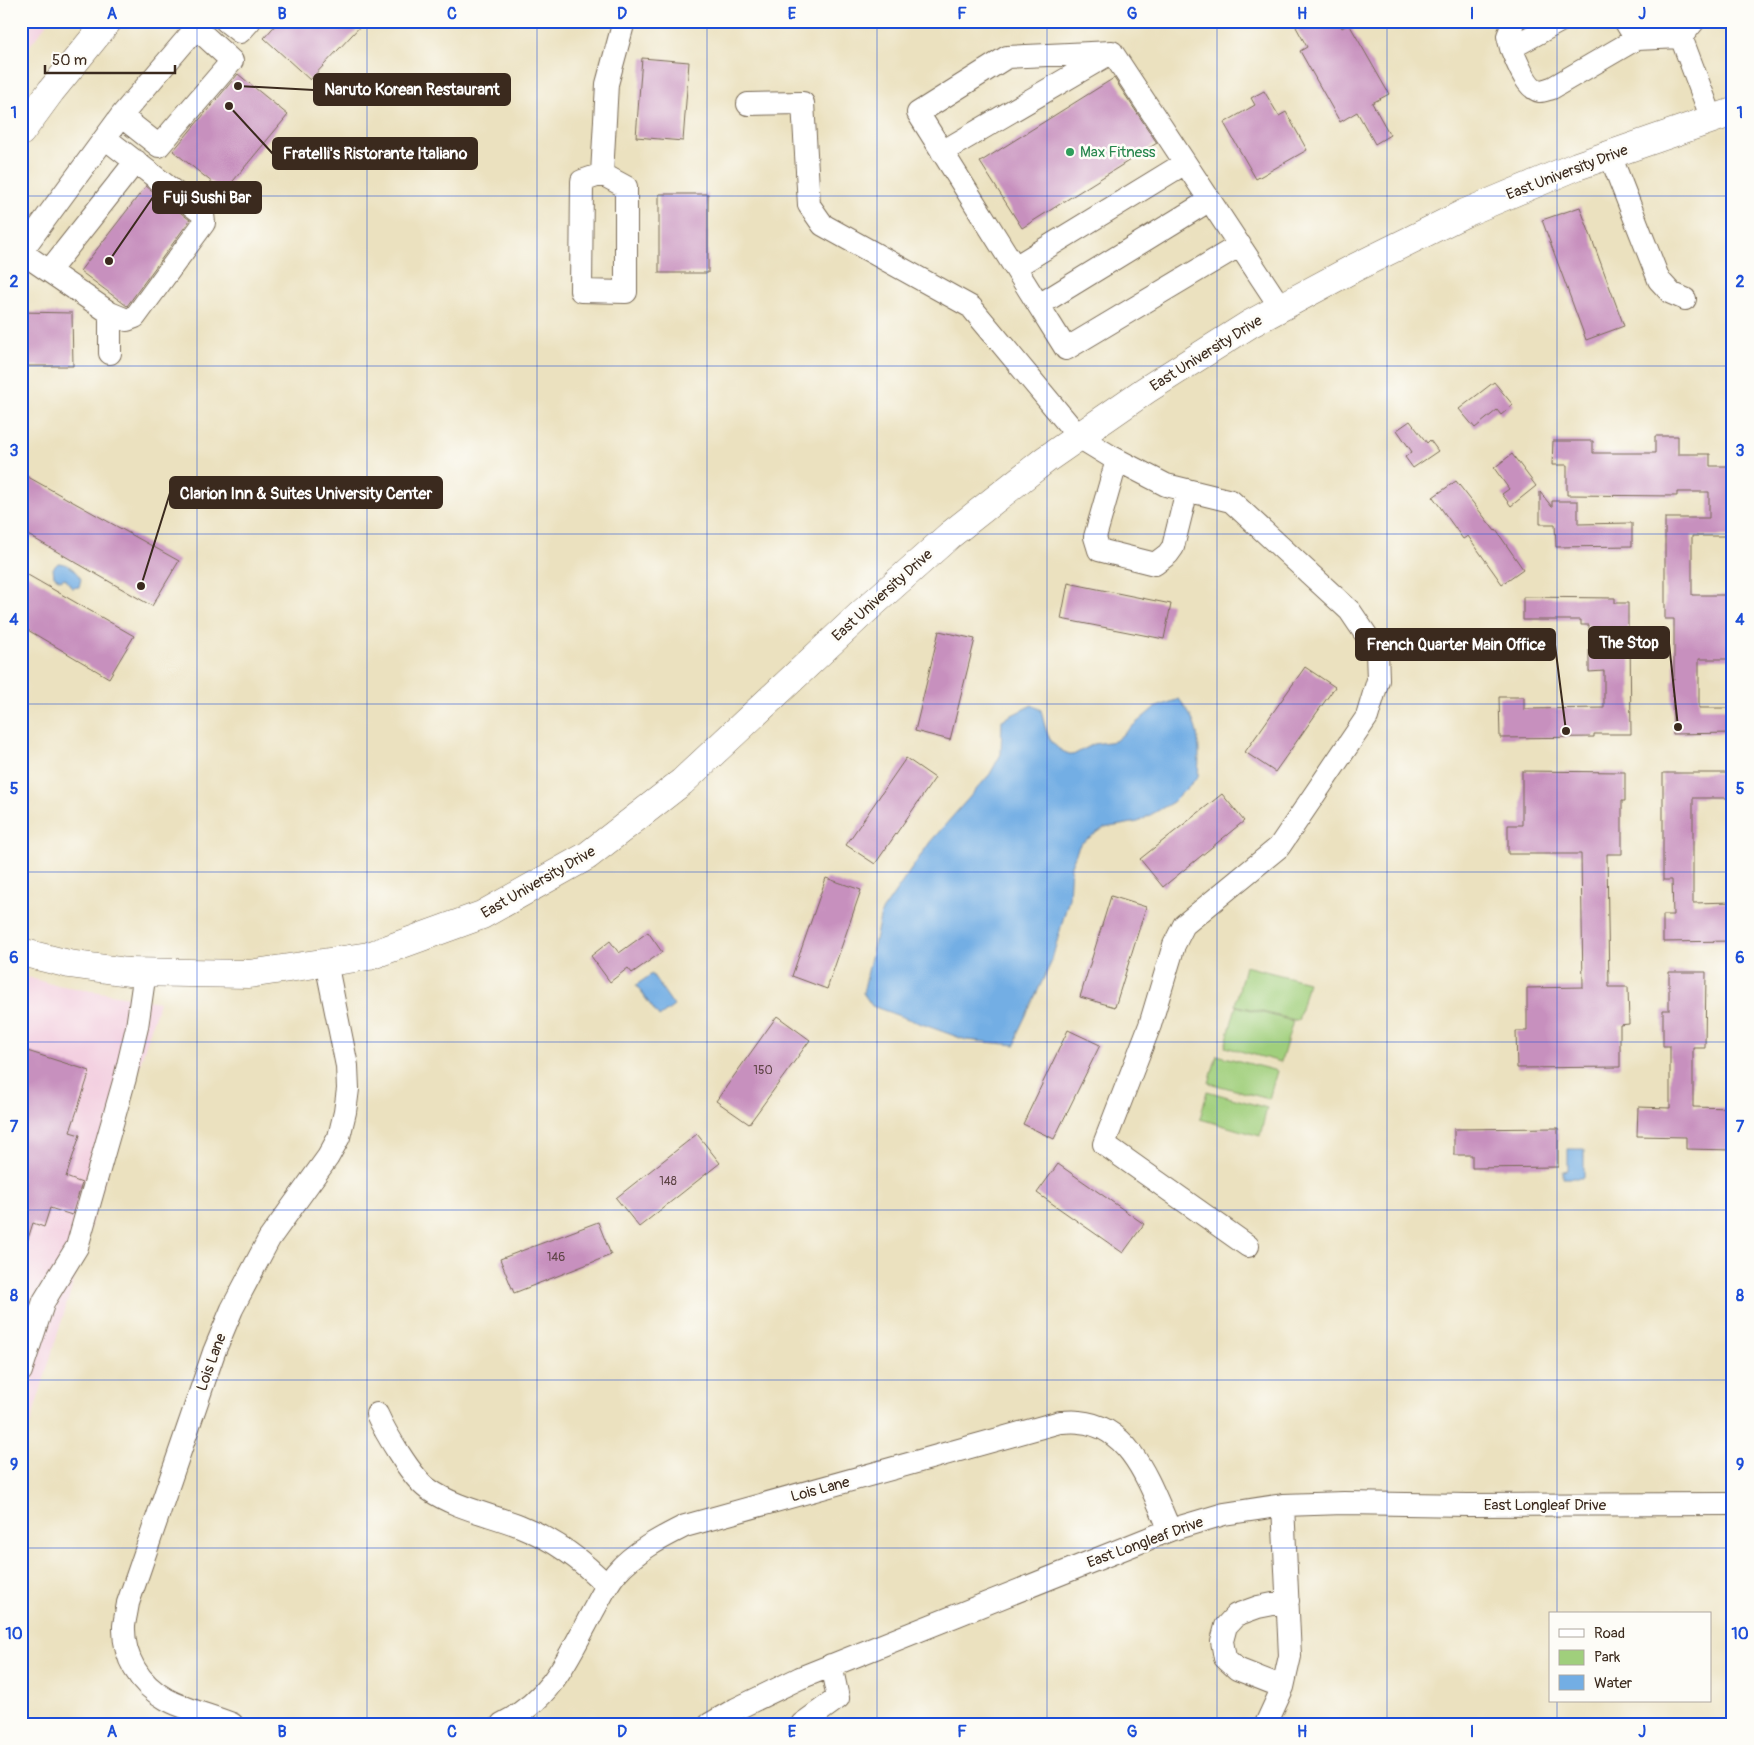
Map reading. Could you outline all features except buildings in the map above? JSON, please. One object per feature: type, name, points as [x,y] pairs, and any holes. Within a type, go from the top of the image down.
[{"type":"main road","points":[[21,132],[50,91],[108,21]]},
{"type":"main road","name":"East University Drive","points":[[21,952],[69,964],[128,972],[249,974],[369,956],[482,916],[587,856],[682,782],[859,616],[950,535],[1045,460],[1154,385],[1250,324],[1356,267],[1465,213],[1576,166],[1722,115]]},
{"type":"street","points":[[226,21],[240,32],[250,21]]},
{"type":"street","points":[[602,174],[607,84],[624,21]]},
{"type":"street","points":[[1555,22],[1512,37],[1528,84],[1534,89],[1541,91],[1552,88],[1631,30],[1687,29],[1722,115]]},
{"type":"street","points":[[105,138],[204,214],[204,222],[135,317],[126,320],[110,313],[21,252],[121,116],[199,25],[232,61],[159,146],[121,116]]},
{"type":"street","points":[[942,152],[1112,52]]},
{"type":"street","points":[[1112,52],[1007,58],[918,113],[1066,349],[1240,245]]},
{"type":"street","points":[[1112,52],[1281,308]]},
{"type":"street","points":[[748,104],[803,103],[809,205],[823,225],[971,306],[1079,437],[1116,460],[1166,485],[1231,501],[1350,611],[1377,651],[1378,680],[1367,717],[1279,847],[1184,925],[1174,945],[1150,1025],[1104,1144],[1248,1246]]},
{"type":"street","points":[[1610,155],[1659,280],[1670,293],[1685,299]]},
{"type":"street","points":[[49,271],[136,161]]},
{"type":"street","points":[[1015,267],[1185,163]]},
{"type":"street","points":[[602,174],[626,187],[626,292],[581,291],[582,180],[602,174]]},
{"type":"street","points":[[1039,305],[1210,200]]},
{"type":"street","points":[[110,313],[110,353]]},
{"type":"street","points":[[1116,460],[1095,537],[1100,550],[1155,564],[1168,554],[1172,547],[1187,490]]},
{"type":"street","name":"Lois Lane","points":[[232,1724],[167,1700],[148,1687],[134,1670],[126,1649],[124,1625],[128,1603],[210,1361],[232,1309],[269,1239],[328,1157],[339,1137],[348,1089],[347,1066],[326,962]]},
{"type":"street","points":[[21,1371],[44,1302],[77,1247],[128,1069],[137,1027],[145,972]]},
{"type":"street","points":[[377,1414],[384,1432],[412,1472],[426,1488],[453,1503],[520,1526],[556,1543],[593,1572],[607,1586]]},
{"type":"street","name":"Lois Lane","points":[[502,1724],[530,1706],[561,1672],[607,1586],[617,1572],[658,1540],[686,1526],[1060,1422],[1081,1422],[1104,1429],[1123,1442],[1138,1460],[1170,1530]]},
{"type":"street","name":"East Longleaf Drive","points":[[710,1724],[772,1691],[831,1665],[1170,1530],[1224,1514],[1283,1505],[1344,1503],[1468,1505],[1733,1504]]},
{"type":"street","points":[[1266,1724],[1283,1688],[1290,1656],[1283,1505]]},
{"type":"street","points":[[1283,1688],[1237,1669],[1225,1658],[1222,1641],[1226,1626],[1236,1615],[1258,1607],[1288,1601]]},
{"type":"street","points":[[802,1724],[838,1698],[831,1665]]},
{"type":"shaded area","points":[[21,21],[49,21],[21,57]]},
{"type":"shaded area","points":[[21,975],[51,984],[159,1002],[21,1454]]},
{"type":"green space","points":[[1245,966],[1308,982],[1298,1021],[1235,1005]]},
{"type":"green space","points":[[1236,1006],[1293,1021],[1281,1062],[1225,1047]]},
{"type":"green space","points":[[1217,1055],[1277,1071],[1269,1099],[1209,1083]]},
{"type":"green space","points":[[1207,1091],[1267,1108],[1260,1136],[1200,1119]]},
{"type":"water","points":[[58,563],[69,566],[76,573],[81,579],[79,587],[72,588],[65,578],[60,580],[54,576],[53,568]]},
{"type":"water","points":[[1179,699],[1192,718],[1195,727],[1199,745],[1198,777],[1173,802],[1138,822],[1104,828],[1080,844],[1071,865],[1069,898],[1051,963],[1018,1032],[1016,1045],[966,1040],[872,1006],[863,993],[881,913],[930,842],[990,774],[1001,754],[1002,720],[1032,705],[1041,710],[1047,732],[1054,744],[1059,749],[1073,755],[1094,744],[1115,741],[1154,708]]},
{"type":"water","points":[[652,974],[674,1006],[659,1017],[636,985]]},
{"type":"water","points":[[1568,1149],[1584,1149],[1584,1178],[1563,1178],[1563,1171],[1568,1170]]},
{"type":"place","name":"Naruto Korean Restaurant","points":[[238,86]]},
{"type":"place","name":"Fratelli's Ristorante Italiano","points":[[229,106]]},
{"type":"place","name":"Max Fitness","points":[[1070,152]]},
{"type":"place","name":"Fuji Sushi Bar","points":[[109,261]]},
{"type":"place","name":"Clarion Inn & Suites University Center","points":[[141,586]]},
{"type":"place","name":"The Stop","points":[[1678,727]]},
{"type":"place","name":"French Quarter Main Office","points":[[1566,731]]}]
